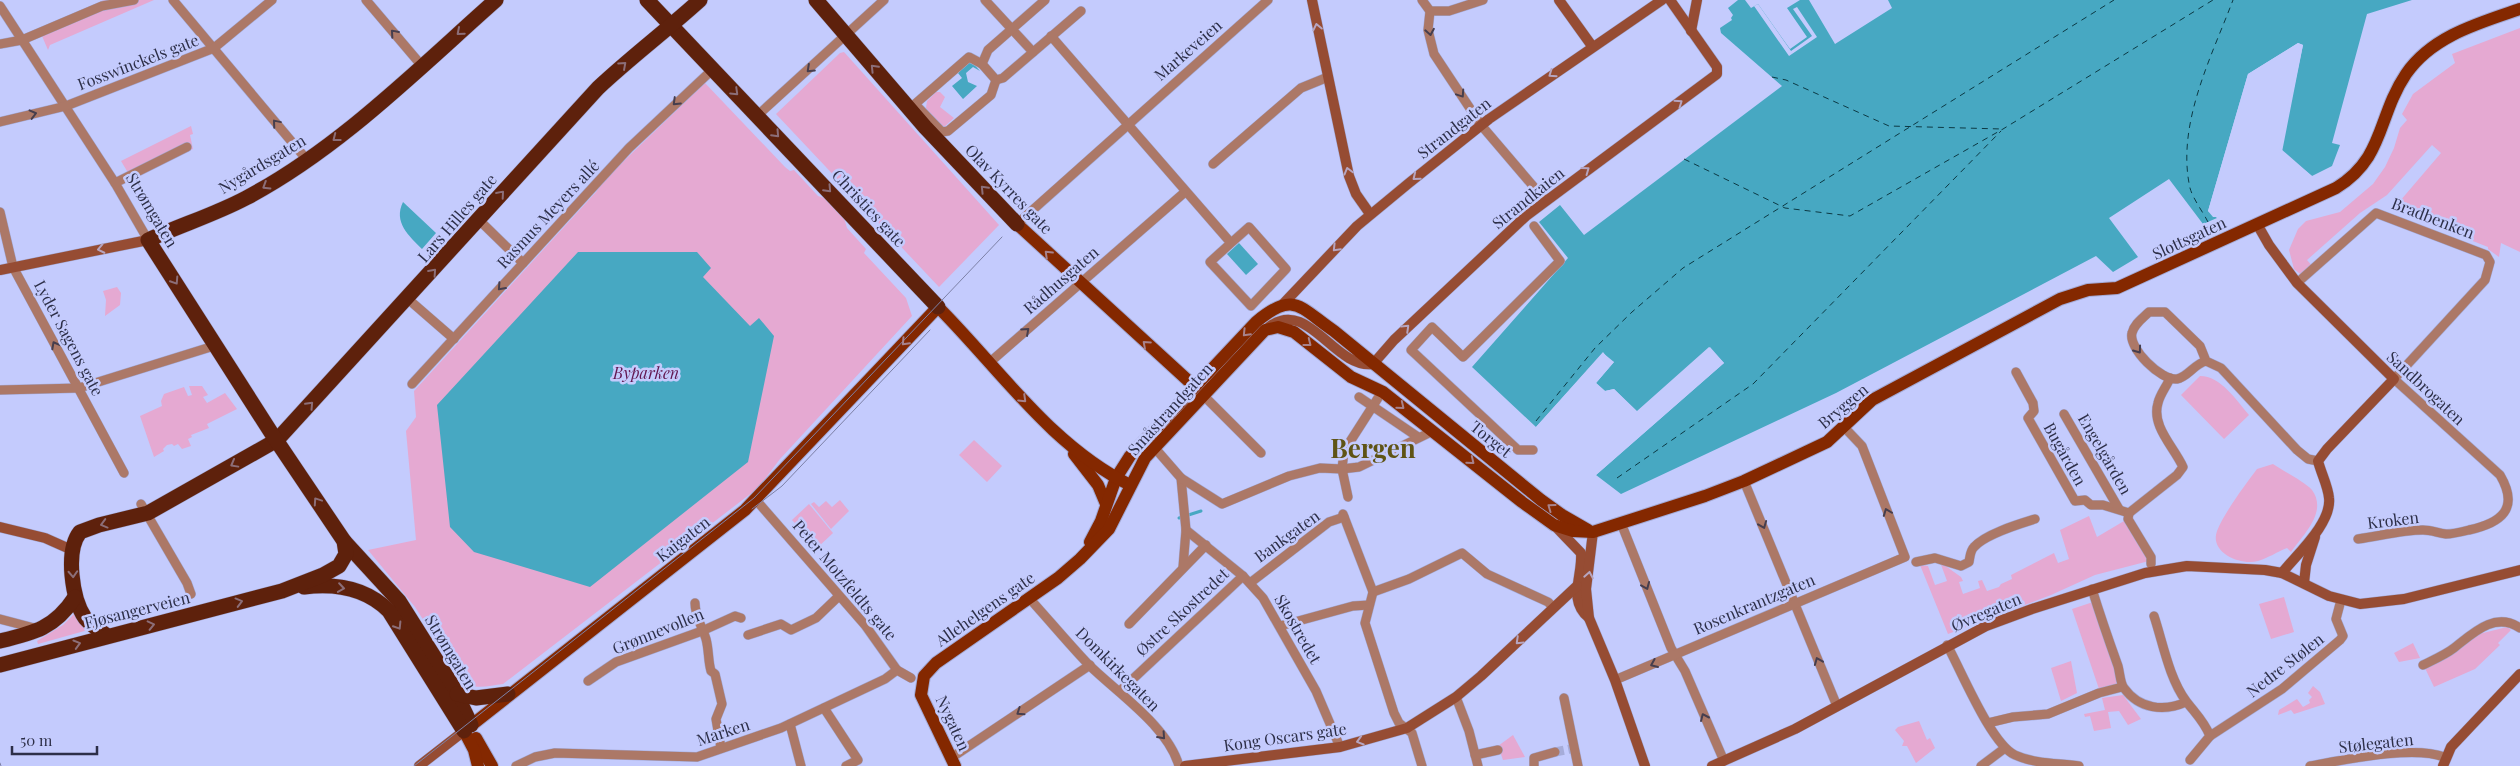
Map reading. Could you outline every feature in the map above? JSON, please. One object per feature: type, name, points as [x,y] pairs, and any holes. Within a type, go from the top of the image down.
[{"type":"highway","name":"Nygårdsgaten","points":[[148,240],[246,198],[308,160],[422,66],[496,0]]},
{"type":"highway","name":"Christies gate","points":[[647,0],[938,307]]},
{"type":"highway","name":"Lars Hilles gate","points":[[72,550],[76,537],[84,530],[144,508],[275,437],[408,299],[598,88],[700,0]]},
{"type":"highway","name":"Olav Kyrres gate","points":[[816,0],[844,35],[909,102],[950,153],[1017,224]]},
{"type":"highway","name":"Strømgaten","points":[[148,240],[344,541],[399,601],[457,694],[467,728]]},
{"type":"highway","name":"Fjøsangerveien","points":[[282,591],[323,575],[338,566],[346,554],[344,541]]},
{"type":"highway","points":[[72,550],[75,597],[86,618],[106,635]]},
{"type":"highway","name":"Fjøsangerveien","points":[[0,665],[106,635],[282,591],[312,586],[336,586],[364,593]]},
{"type":"highway","name":"Strømgaten","points":[[364,593],[377,599],[389,611],[467,728]]},
{"type":"highway","name":"Fjøsangerveien","points":[[0,641],[41,630],[65,612],[75,597]]},
{"type":"highway","points":[[457,694],[476,698],[508,694]]},
{"type":"main road","points":[[1312,0],[1349,176],[1356,194],[1370,214]]},
{"type":"main road","points":[[1559,0],[1592,46]]},
{"type":"main road","name":"Strandgaten","points":[[1284,303],[1370,214],[1481,125],[1592,46],[1662,0]]},
{"type":"main road","points":[[1670,0],[1691,31]]},
{"type":"main road","points":[[1691,31],[1697,0]]},
{"type":"main road","points":[[2257,224],[2348,180],[2370,156],[2403,80],[2416,62],[2431,49],[2451,35],[2520,9]]},
{"type":"main road","name":"Strandkaien","points":[[1373,364],[1394,340],[1451,285],[1545,200],[1701,88],[1717,74],[1717,67],[1691,31]]},
{"type":"main road","name":"Olav Kyrres gate","points":[[1017,224],[1076,285],[1198,391]]},
{"type":"main road","name":"Slottsgaten","points":[[2134,281],[2257,224]]},
{"type":"main road","name":"Sandbrogaten","points":[[2257,224],[2297,283],[2394,379]]},
{"type":"main road","name":"Nygårdsgaten","points":[[0,270],[148,240]]},
{"type":"main road","name":"Bryggen","points":[[1621,523],[1661,511],[1744,481],[1827,442],[1872,400],[2060,299],[2088,290],[2117,288],[2134,281]]},
{"type":"main road","name":"Torget","points":[[1284,303],[1306,311],[1541,500],[1562,515],[1593,532]]},
{"type":"main road","name":"Småstrandgaten","points":[[1130,484],[1141,464],[1154,447],[1256,322],[1271,310],[1284,303]]},
{"type":"main road","name":"Christies gate","points":[[938,307],[989,363],[1065,440],[1093,465],[1130,484]]},
{"type":"main road","name":"Kaigaten","points":[[419,766],[756,500],[938,307]]},
{"type":"main road","points":[[1265,330],[1275,322],[1286,319],[1296,320],[1305,324],[1352,361],[1365,365],[1373,364]]},
{"type":"main road","name":"Torget","points":[[1265,330],[1278,327],[1294,332],[1345,372],[1368,386],[1383,392],[1554,525],[1573,531],[1593,532],[1621,523]]},
{"type":"main road","name":"Småstrandgaten","points":[[1116,478],[1136,447],[1265,330]]},
{"type":"main road","points":[[2299,581],[2317,532],[2327,514],[2329,500],[2318,461],[2327,449],[2394,379]]},
{"type":"main road","name":"Christies gate","points":[[1065,440],[1081,466],[1098,485],[1106,504]]},
{"type":"main road","name":"Småstrandgaten","points":[[1130,484],[1136,447]]},
{"type":"main road","name":"Allehelgens gate","points":[[1080,559],[1096,532],[1116,478]]},
{"type":"main road","name":"Allehelgens gate","points":[[921,695],[924,676],[936,663],[1058,578],[1080,559],[1109,529],[1130,484]]},
{"type":"main road","points":[[1554,525],[1582,553],[1577,586],[1581,612],[1589,618]]},
{"type":"main road","points":[[0,527],[45,538],[72,550]]},
{"type":"main road","points":[[1593,532],[1586,589],[1589,618],[1615,680],[1645,766]]},
{"type":"main road","points":[[2282,573],[2317,532]]},
{"type":"main road","name":"Øvregaten","points":[[1712,766],[1795,729],[1947,645],[2008,617],[2132,576],[2174,567],[2243,567],[2282,573],[2341,600],[2360,604],[2391,602],[2520,570]]},
{"type":"main road","name":"Kong Oscars gate","points":[[1185,766],[1340,746],[1407,728],[1456,697],[1518,643],[1553,607],[1577,586]]},
{"type":"main road","points":[[2443,762],[2471,723],[2520,674]]},
{"type":"main road","name":"Nygaten","points":[[921,695],[953,762]]},
{"type":"main road","name":"Strømgaten","points":[[467,728],[478,766]]},
{"type":"main road","name":"Strømgaten","points":[[467,728],[476,738],[492,766]]},
{"type":"street","points":[[0,44],[22,40],[102,6],[134,0]]},
{"type":"street","points":[[173,0],[308,160]]},
{"type":"street","name":"Fosswinckels gate","points":[[0,122],[66,106],[214,48],[272,0]]},
{"type":"street","points":[[366,0],[422,66]]},
{"type":"street","points":[[758,115],[884,0]]},
{"type":"street","points":[[985,0],[1033,52]]},
{"type":"street","points":[[982,64],[988,50],[1045,0]]},
{"type":"street","points":[[1422,0],[1430,11],[1428,30],[1434,54],[1481,125],[1545,200]]},
{"type":"street","points":[[1430,11],[1449,11],[1483,0]]},
{"type":"street","name":"Markeveien","points":[[1017,224],[1266,1]]},
{"type":"street","name":"Strømgaten","points":[[0,6],[115,183],[148,240]]},
{"type":"street","points":[[996,80],[1003,78],[1081,10]]},
{"type":"street","points":[[1051,36],[1231,243]]},
{"type":"street","points":[[969,57],[982,64],[996,80],[991,96],[948,131],[942,132],[909,102],[969,57]]},
{"type":"street","name":"Rasmus Meyers allé","points":[[412,384],[629,148],[712,70]]},
{"type":"street","points":[[1213,164],[1301,88],[1328,77]]},
{"type":"street","points":[[948,131],[950,153]]},
{"type":"street","points":[[115,183],[187,147]]},
{"type":"street","name":"Rådhusgaten","points":[[989,363],[1076,285],[1155,220],[1185,192]]},
{"type":"street","name":"Lyder Sagens gate","points":[[0,212],[13,267],[124,473]]},
{"type":"street","name":"Bradbenken","points":[[2297,283],[2376,213],[2486,255],[2490,262],[2485,280],[2394,379]]},
{"type":"street","points":[[479,220],[523,263]]},
{"type":"street","name":"Torget","points":[[1533,450],[1518,450],[1411,350],[1432,327],[1463,358],[1560,260],[1534,226]]},
{"type":"street","points":[[1249,227],[1286,269],[1251,306],[1210,262],[1231,243],[1249,227]]},
{"type":"street","points":[[408,299],[454,338]]},
{"type":"street","points":[[2206,361],[2200,346],[2168,314],[2159,310],[2149,312],[2135,326],[2132,341],[2150,364],[2170,378],[2185,375],[2198,363],[2206,361],[2221,368],[2297,450],[2308,459],[2318,461]]},
{"type":"street","points":[[0,390],[79,388],[217,346]]},
{"type":"street","name":"Bugården","points":[[2016,372],[2033,403],[2034,411],[2028,418],[2075,501],[2084,500],[2091,505],[2103,505],[2129,513]]},
{"type":"street","points":[[2151,564],[2151,557],[2128,519],[2129,513],[2177,475],[2183,467],[2161,429],[2156,414],[2158,402],[2170,378]]},
{"type":"street","name":"Sandbrogaten","points":[[2394,379],[2420,406],[2492,467],[2507,484],[2512,498],[2506,513],[2488,526],[2452,534],[2431,530]]},
{"type":"street","name":"Olav Kyrres gate","points":[[1198,391],[1261,453]]},
{"type":"street","points":[[1359,397],[1376,401],[1418,437]]},
{"type":"street","points":[[1348,497],[1342,469],[1344,451],[1376,401]]},
{"type":"street","name":"Engelgården","points":[[2064,414],[2119,509]]},
{"type":"street","name":"Rosenkrantzgaten","points":[[1615,680],[1794,602],[1905,557],[1862,446],[1844,426]]},
{"type":"street","points":[[1154,447],[1181,478],[1222,504],[1289,476],[1320,468],[1342,469],[1359,466],[1433,431]]},
{"type":"street","points":[[1181,478],[1186,530],[1183,566]]},
{"type":"street","points":[[1744,481],[1837,706]]},
{"type":"street","name":"Peter Motzfeldts gate","points":[[756,500],[883,648],[897,670],[911,678]]},
{"type":"street","points":[[144,508],[191,594]]},
{"type":"street","name":"Bankgaten","points":[[1246,579],[1329,522],[1343,515],[1373,592]]},
{"type":"street","points":[[1916,562],[1935,558],[1960,566],[1969,562],[1972,549],[1976,544],[2006,528],[2035,519]]},
{"type":"street","points":[[1621,523],[1675,655],[1685,671],[1724,761]]},
{"type":"street","name":"Skostredet","points":[[1186,530],[1246,579],[1263,598],[1316,691],[1340,746]]},
{"type":"street","name":"Kroken","points":[[2358,539],[2431,530]]},
{"type":"street","points":[[1129,624],[1206,545]]},
{"type":"street","points":[[1422,766],[1412,733],[1399,723],[1394,712],[1365,623],[1373,592],[1462,553],[1487,574],[1548,602],[1553,607]]},
{"type":"street","name":"Østre Skostredet","points":[[1120,691],[1246,579]]},
{"type":"street","points":[[2092,589],[2118,668],[2122,687],[2154,709],[2176,706],[2186,702]]},
{"type":"street","points":[[748,635],[781,624],[791,630],[816,618],[839,596]]},
{"type":"street","name":"Domkirkegaten","points":[[1029,598],[1090,665],[1120,691],[1167,741],[1176,756],[1179,766]]},
{"type":"street","name":"Nedre Stølen","points":[[2210,736],[2282,689],[2340,640],[2343,636],[2336,619],[2341,600]]},
{"type":"street","points":[[695,604],[697,620],[708,650],[708,662],[711,672],[715,674],[722,704],[716,719],[721,748]]},
{"type":"street","points":[[1280,626],[1353,606],[1369,606]]},
{"type":"street","name":"Grønnevollen","points":[[588,681],[616,662],[702,631],[735,616],[741,618]]},
{"type":"street","points":[[2154,616],[2175,679],[2186,702],[2201,717],[2210,736],[2190,760]]},
{"type":"street","points":[[0,619],[41,630]]},
{"type":"street","points":[[2423,665],[2453,649],[2468,634],[2480,627],[2501,622],[2520,628]]},
{"type":"street","points":[[1947,645],[1988,723],[2003,746],[2014,754],[2041,762],[2079,766]]},
{"type":"street","points":[[953,762],[1000,721],[1033,698],[1090,665]]},
{"type":"street","name":"Marken","points":[[516,766],[535,757],[554,753],[697,757],[790,724],[885,679],[897,670]]},
{"type":"street","points":[[1988,723],[2013,717],[2048,714],[2099,693],[2122,687]]},
{"type":"street","points":[[1456,697],[1470,731],[1478,766]]},
{"type":"street","points":[[1564,698],[1578,766]]},
{"type":"street","points":[[824,708],[858,760],[846,766]]},
{"type":"street","points":[[790,724],[801,766]]},
{"type":"street","points":[[1981,766],[2003,746]]},
{"type":"street","points":[[1475,755],[1498,750]]},
{"type":"street","points":[[1534,766],[1534,758],[1555,752]]},
{"type":"street","name":"Stølegaten","points":[[2310,766],[2400,754],[2429,753],[2443,762]]},
{"type":"green space","points":[[104,0],[154,0],[50,45],[48,50],[39,29]]},
{"type":"green space","points":[[2520,28],[2520,252],[2501,243],[2499,257],[2488,247],[2402,213],[2400,201],[2441,153],[2432,145],[2387,195],[2360,213],[2307,260],[2314,268],[2304,277],[2294,269],[2289,250],[2298,229],[2306,221],[2340,212],[2373,184],[2385,167],[2394,148],[2400,128],[2407,120],[2402,114],[2413,94],[2455,63],[2452,54]]},
{"type":"green space","points":[[844,52],[999,225],[939,287],[776,114],[840,53]]},
{"type":"green space","name":"Byparken","points":[[705,83],[785,167],[790,171],[794,170],[818,196],[827,199],[844,218],[847,228],[866,249],[864,253],[906,298],[912,316],[780,459],[758,488],[503,684],[481,687],[470,685],[461,679],[415,607],[368,550],[416,540],[406,431],[416,417],[414,391],[596,192],[604,180]]},
{"type":"green space","points":[[936,92],[940,92],[945,97],[940,107],[954,118],[943,128],[926,108],[927,101]]},
{"type":"green space","points":[[191,126],[193,134],[190,135],[193,149],[130,176],[121,161]]},
{"type":"green space","points":[[117,287],[121,293],[120,305],[105,316],[106,300],[103,291]]},
{"type":"green space","points":[[2200,376],[2208,377],[2221,384],[2249,415],[2224,439],[2181,395]]},
{"type":"green space","points":[[189,386],[202,386],[208,395],[203,397],[207,403],[225,393],[237,409],[207,424],[209,428],[191,435],[192,437],[188,439],[191,446],[182,449],[178,444],[174,446],[172,444],[167,445],[163,449],[164,451],[154,457],[140,416],[162,406],[161,401],[164,394],[184,387],[188,396],[192,395]]},
{"type":"green space","points":[[974,440],[1002,466],[987,482],[959,455]]},
{"type":"green space","points":[[2273,464],[2312,490],[2316,498],[2316,515],[2307,531],[2291,552],[2287,548],[2258,561],[2243,562],[2235,560],[2218,546],[2216,539],[2217,531],[2230,508],[2257,469]]},
{"type":"green space","points":[[840,500],[849,511],[831,529],[811,504],[814,502],[819,507],[826,501],[832,507]]},
{"type":"green space","points":[[809,504],[833,533],[817,548],[792,520]]},
{"type":"green space","points":[[2089,516],[2097,537],[2124,521],[2149,561],[2095,575],[2051,595],[1948,634],[1920,565],[1928,566],[1935,585],[1947,581],[1940,562],[1961,577],[1963,581],[1959,582],[1963,594],[1980,588],[1978,581],[1982,580],[1987,591],[1999,587],[2001,584],[2012,579],[2011,575],[2054,553],[2058,563],[2069,559],[2060,530]]},
{"type":"green space","points":[[2284,597],[2294,632],[2271,639],[2259,604]]},
{"type":"green space","points":[[2093,602],[2119,684],[2099,689],[2072,609]]},
{"type":"green space","points":[[74,614],[88,630],[38,644],[37,641],[63,625]]},
{"type":"green space","points":[[2507,627],[2511,630],[2498,643],[2500,645],[2475,669],[2434,687],[2425,668],[2475,635]]},
{"type":"green space","points":[[2413,643],[2420,658],[2399,662],[2394,653]]},
{"type":"green space","points":[[2071,661],[2077,693],[2061,701],[2051,668]]},
{"type":"green space","points":[[2313,686],[2320,692],[2325,704],[2294,714],[2291,710],[2278,715],[2279,710],[2297,699],[2303,707],[2310,703],[2309,700],[2312,697],[2308,693]]},
{"type":"green space","points":[[2123,695],[2141,719],[2128,725],[2119,711],[2108,712],[2111,728],[2094,731],[2090,716],[2085,717],[2084,714],[2105,710],[2102,698]]},
{"type":"green space","points":[[1919,721],[1927,740],[1930,738],[1935,748],[1916,763],[1907,746],[1902,746],[1904,741],[1895,730],[1898,727]]},
{"type":"green space","points":[[1513,735],[1525,757],[1503,760],[1498,746]]},
{"type":"water","points":[[1738,0],[1745,0],[1751,8],[1758,4],[1790,49],[1807,37],[1787,8],[1800,0],[1809,0],[1835,44],[1892,8],[1888,0],[2412,0],[2367,14],[2332,143],[2340,145],[2332,166],[2312,176],[2282,152],[2303,45],[2298,43],[2248,74],[2208,211],[2217,218],[2203,224],[2169,179],[2109,218],[2138,257],[2113,272],[2096,256],[1836,393],[1621,494],[1596,475],[1724,363],[1710,347],[1637,412],[1614,389],[1605,391],[1596,383],[1614,362],[1603,353],[1536,427],[1472,367],[1568,258],[1539,222],[1560,205],[1584,235],[1782,86],[1721,33],[1720,28],[1732,20],[1733,15],[1728,8]]},
{"type":"water","points":[[971,61],[980,71],[973,67],[966,73],[968,82],[977,86],[963,99],[952,86],[962,78],[958,73]]},
{"type":"water","points":[[403,202],[436,233],[422,249],[408,234],[401,222],[400,209]]},
{"type":"water","points":[[1239,243],[1258,264],[1246,275],[1227,254]]},
{"type":"water","points":[[578,252],[697,252],[711,268],[703,277],[750,326],[759,318],[774,336],[748,462],[590,587],[474,552],[450,527],[437,405]]},
{"type":"pier","points":[[1758,4],[1791,51],[1812,36],[1793,9],[1797,7],[1817,37],[1789,56],[1754,6]]},
{"type":"pier","points":[[2298,43],[2303,45],[2281,149],[2312,176],[2310,177],[2280,154],[2279,150],[2300,46],[2298,46],[2250,75],[2211,211],[2220,217],[2213,217],[2208,211],[2248,74]]},
{"type":"pier","points":[[1709,347],[1724,363],[1596,475],[1595,473],[1721,363],[1709,350],[1637,414],[1613,392],[1604,393],[1594,384],[1610,364],[1602,357],[1539,428],[1536,427],[1603,352],[1610,361],[1614,362],[1596,383],[1605,391],[1614,389],[1637,411]]},
{"type":"waterway","points":[[1179,518],[1201,511]]},
{"type":"ferry route","points":[[1536,421],[1595,348],[1632,312],[1683,268],[2114,0]]},
{"type":"ferry route","points":[[1684,159],[1785,208],[1850,216],[2003,129],[2213,0]]},
{"type":"ferry route","points":[[2208,222],[2190,188],[2187,164],[2188,140],[2198,92],[2233,0]]},
{"type":"ferry route","points":[[1772,77],[1786,80],[1889,126],[2002,129]]},
{"type":"ferry route","points":[[1617,478],[1753,384],[2001,131]]},
{"type":"tunnel","points":[[1555,752],[1570,749]]},
{"type":"tram line","points":[[414,766],[754,498],[1002,237]]},
{"type":"tram line","points":[[752,509],[782,486],[930,330]]},
{"type":"district","name":"Bergen","points":[[1373,449]]}]
